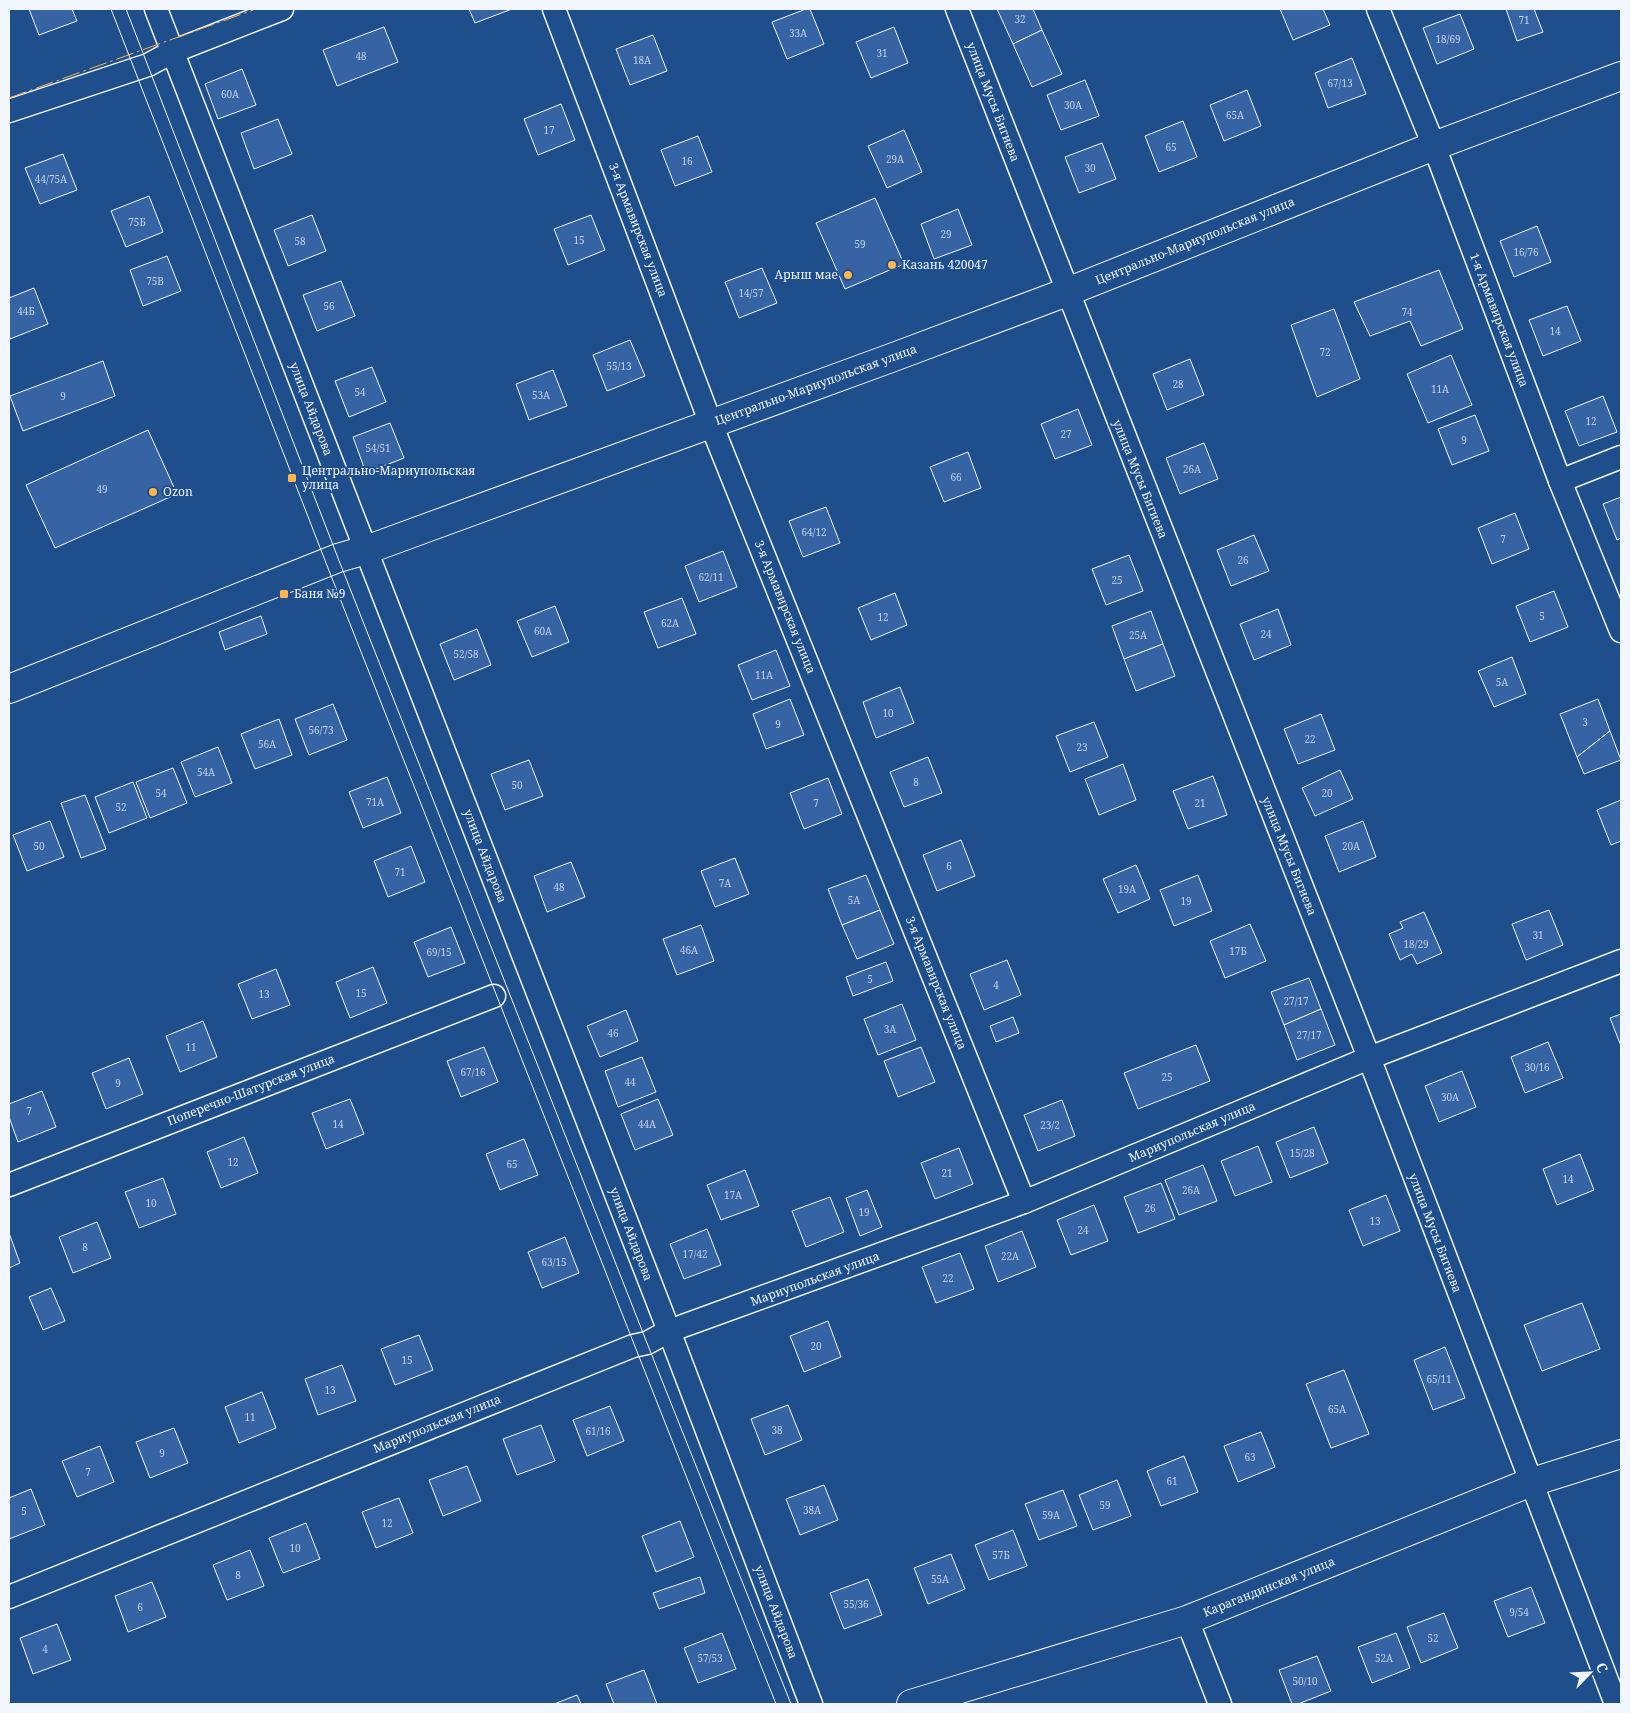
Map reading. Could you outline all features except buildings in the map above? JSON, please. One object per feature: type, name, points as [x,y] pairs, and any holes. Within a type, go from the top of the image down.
[{"type":"street","name":"улица Айдарова","points":[[156,9],[669,1331],[811,1704]]},
{"type":"street","points":[[9,111],[142,68],[172,52],[282,9]]},
{"type":"street","name":"3-я Армавирская улица","points":[[554,9],[711,424],[1024,1202]]},
{"type":"street","name":"улица Мусы Бигиева","points":[[957,9],[1369,1058],[1616,1704]]},
{"type":"street","name":"1-я Армавирская улица","points":[[1378,9],[1434,146],[1560,480],[1621,631]]},
{"type":"street","name":"Центрально-Мариупольская улица","points":[[9,689],[338,558],[366,550],[1067,292],[1434,146],[1621,76]]},
{"type":"street","points":[[1560,480],[1621,457]]},
{"type":"street","name":"Мариупольская улица","points":[[9,1596],[633,1346],[647,1343],[669,1331],[1024,1202],[1369,1058],[1621,961]]},
{"type":"street","name":"Поперечно-Шатурская улица","points":[[9,1185],[494,996]]},
{"type":"street","name":"Карагандинская улица","points":[[911,1704],[1187,1620],[1530,1483],[1621,1454]]},
{"type":"street","points":[[1187,1620],[1220,1704]]},
{"type":"tram line","points":[[111,9],[326,563],[776,1704]]},
{"type":"tram line","points":[[126,9],[338,558],[791,1704]]},
{"type":"power","points":[[9,98],[256,9]]},
{"type":"place","name":"Казань 420047","points":[[892,265]]},
{"type":"place","name":"Арыш мае","points":[[848,275]]},
{"type":"place","name":"Центрально-Мариупольская улица","points":[[292,478]]},
{"type":"place","name":"Ozon","points":[[153,492]]},
{"type":"place","name":"Баня №9","points":[[284,594]]}]
